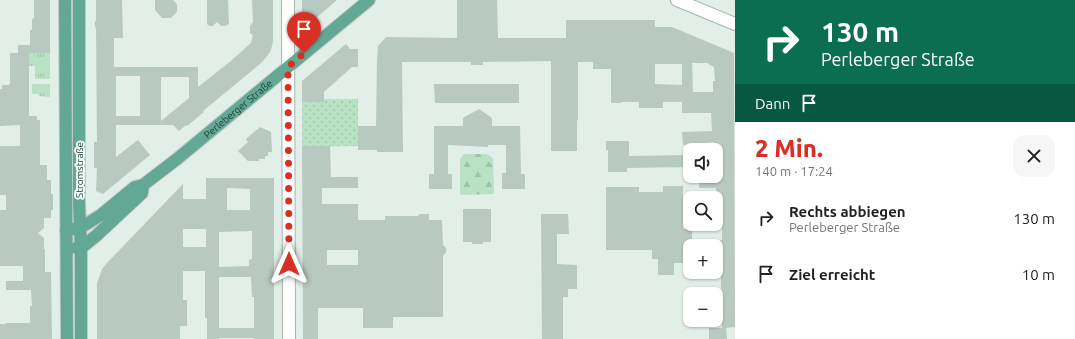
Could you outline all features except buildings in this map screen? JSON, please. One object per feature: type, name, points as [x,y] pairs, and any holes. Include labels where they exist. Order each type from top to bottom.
[{"type":"main road","name":"Stromstraße","points":[[65,0],[67,339]]},
{"type":"main road","name":"Stromstraße","points":[[79,0],[81,339]]},
{"type":"main road","name":"Perleberger Straße","points":[[66,230],[80,228],[101,214],[135,187],[143,185],[177,159],[369,0]]},
{"type":"main road","name":"Perleberger Straße","points":[[81,248],[142,193],[143,185]]},
{"type":"main road","points":[[67,248],[81,248]]},
{"type":"street","points":[[288,0],[289,339]]},
{"type":"street","points":[[677,0],[735,24]]},
{"type":"green space","points":[[29,53],[50,53],[50,79],[35,79],[35,66],[29,66]]},
{"type":"green space","points":[[32,84],[50,84],[50,97],[32,94]]},
{"type":"green space","points":[[324,99],[358,99],[358,146],[302,147],[302,102],[324,102]]},
{"type":"green space","points":[[466,154],[487,154],[493,158],[493,194],[460,194],[460,159]]},
{"type":"route","points":[[289,264],[288,67],[304,53]]}]
